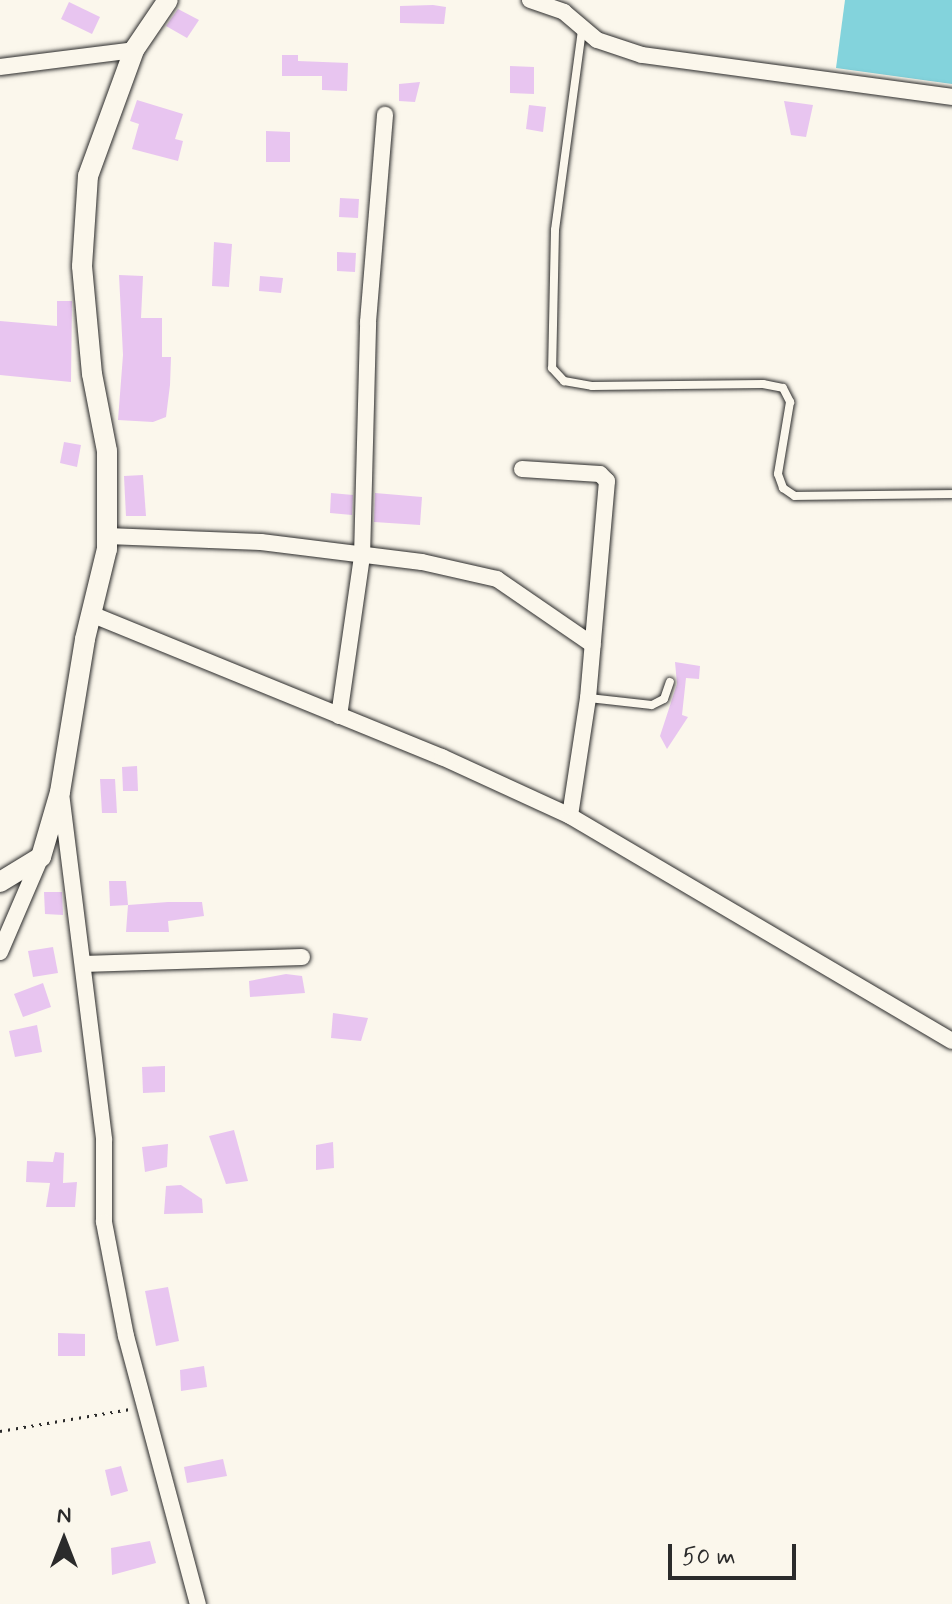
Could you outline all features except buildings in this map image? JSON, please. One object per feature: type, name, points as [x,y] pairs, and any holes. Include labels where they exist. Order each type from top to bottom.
[{"type":"street","points":[[0,952],[41,857],[60,792],[107,536],[107,451],[92,374],[83,251],[88,176],[134,50],[168,0]]},
{"type":"street","points":[[530,0],[564,12],[582,30],[642,55],[952,97]]},
{"type":"street","points":[[0,67],[134,50]]},
{"type":"street","points":[[339,716],[362,557],[368,322],[385,115]]},
{"type":"street","points":[[522,469],[600,474],[607,481],[588,698],[570,816]]},
{"type":"street","points":[[107,536],[261,542],[497,579],[593,645]]},
{"type":"street","points":[[91,614],[570,816],[952,1041]]},
{"type":"street","points":[[60,792],[104,1140],[104,1222],[145,1407],[198,1604]]},
{"type":"street","points":[[0,882],[41,857]]},
{"type":"street","points":[[83,964],[302,957]]},
{"type":"lane","points":[[582,30],[555,230],[552,368],[564,381],[592,386],[763,384],[783,388],[790,402],[778,474],[783,488],[795,496],[952,494]]},
{"type":"lane","points":[[588,698],[652,705],[664,699],[670,682]]},
{"type":"path","points":[[0,1431],[145,1407]]},
{"type":"water","points":[[845,0],[952,0],[952,84],[836,68]]}]
